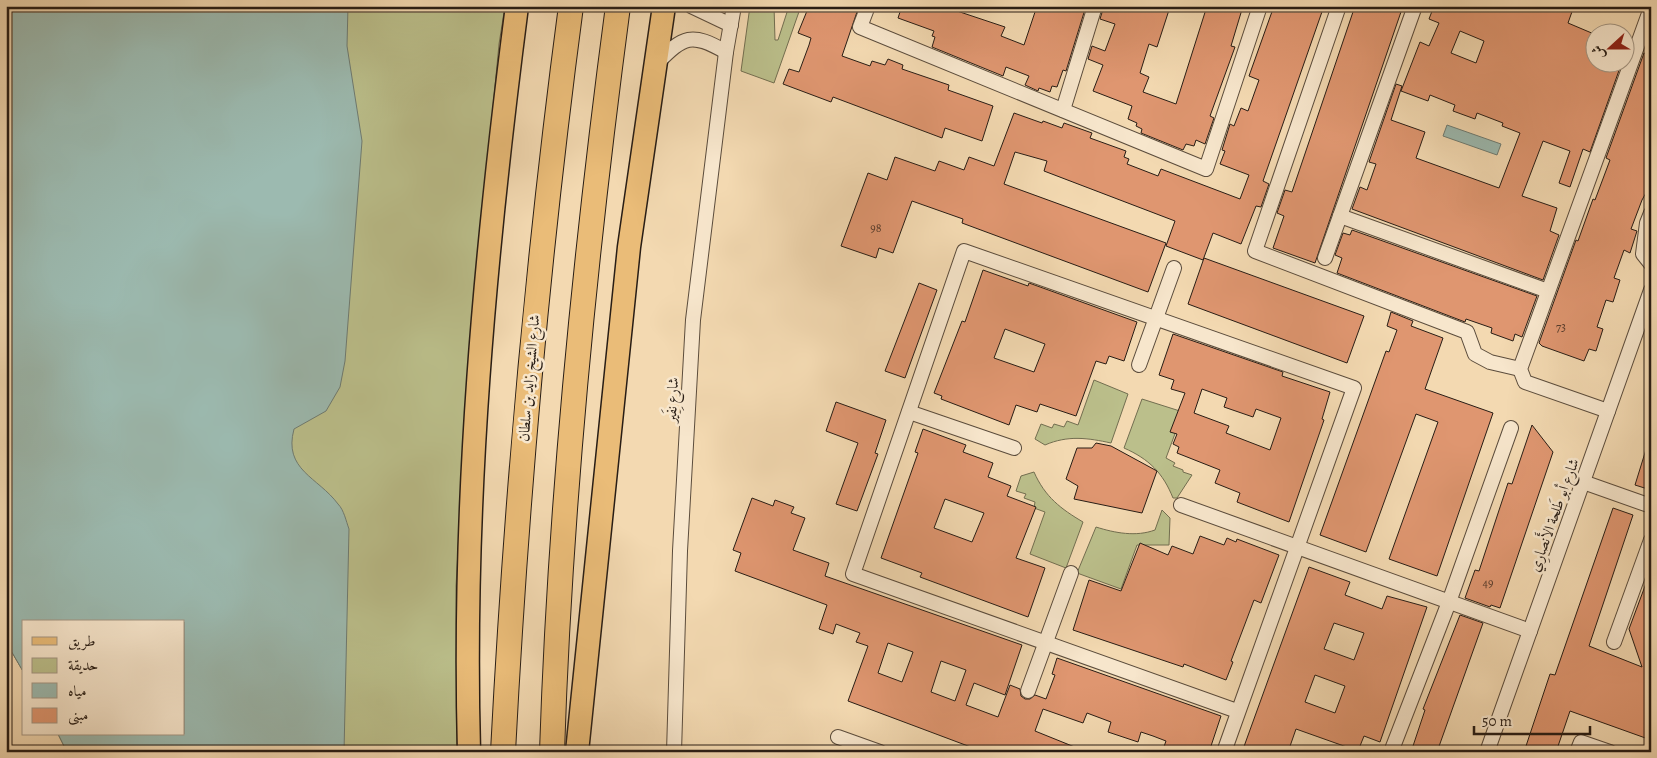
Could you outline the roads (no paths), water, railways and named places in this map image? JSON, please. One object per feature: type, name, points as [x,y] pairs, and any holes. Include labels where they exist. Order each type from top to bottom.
[{"type":"highway","name":"شارع الشيخ زايد بن سلطان","points":[[503,752],[520,483],[536,299],[571,6]]},
{"type":"highway","points":[[552,752],[555,651],[566,481],[583,299],[618,6]]},
{"type":"main road","points":[[469,752],[468,577],[474,426],[499,162],[517,6]]},
{"type":"main road","points":[[577,752],[629,247],[664,6]]},
{"type":"street","points":[[691,6],[731,25]]},
{"type":"street","name":"شارع نِفَير","points":[[674,752],[680,550],[693,320],[726,52],[734,6]]},
{"type":"street","points":[[868,6],[860,27],[1206,169],[1260,6]]},
{"type":"street","points":[[1062,110],[1095,6]]},
{"type":"street","points":[[1339,6],[1255,251],[1466,332],[1475,354],[1490,362],[1520,369]]},
{"type":"street","points":[[1325,258],[1415,6]]},
{"type":"street","points":[[1608,412],[1525,382],[1520,369],[1651,8]]},
{"type":"street","points":[[656,64],[683,40],[694,38],[706,41],[726,52]]},
{"type":"street","points":[[1651,213],[1647,223],[1643,254],[1651,264]]},
{"type":"street","points":[[1340,216],[1548,291]]},
{"type":"street","points":[[1224,752],[1237,711],[1354,388],[964,251],[853,574],[1237,711]]},
{"type":"street","points":[[1139,365],[1174,268]]},
{"type":"street","name":"شارع أبو طَلحة الأَنصارِي","points":[[1487,752],[1651,290]]},
{"type":"street","points":[[909,412],[1014,448]]},
{"type":"street","points":[[1391,752],[1449,602],[1511,428]]},
{"type":"street","points":[[1583,482],[1651,506]]},
{"type":"street","points":[[1181,505],[1530,631]]},
{"type":"street","points":[[1614,642],[1651,540]]},
{"type":"street","points":[[1028,691],[1071,574]]},
{"type":"street","points":[[838,737],[880,752]]},
{"type":"street","points":[[1577,752],[1581,742],[1610,752]]},
{"type":"water","points":[[6,6],[348,6],[347,46],[362,141],[345,361],[340,387],[326,411],[294,429],[292,443],[293,454],[298,464],[340,506],[349,529],[344,752],[67,752],[59,736],[185,736],[185,620],[22,620],[22,670],[6,642]]},
{"type":"water","points":[[1447,125],[1501,144],[1497,155],[1443,136]]}]
